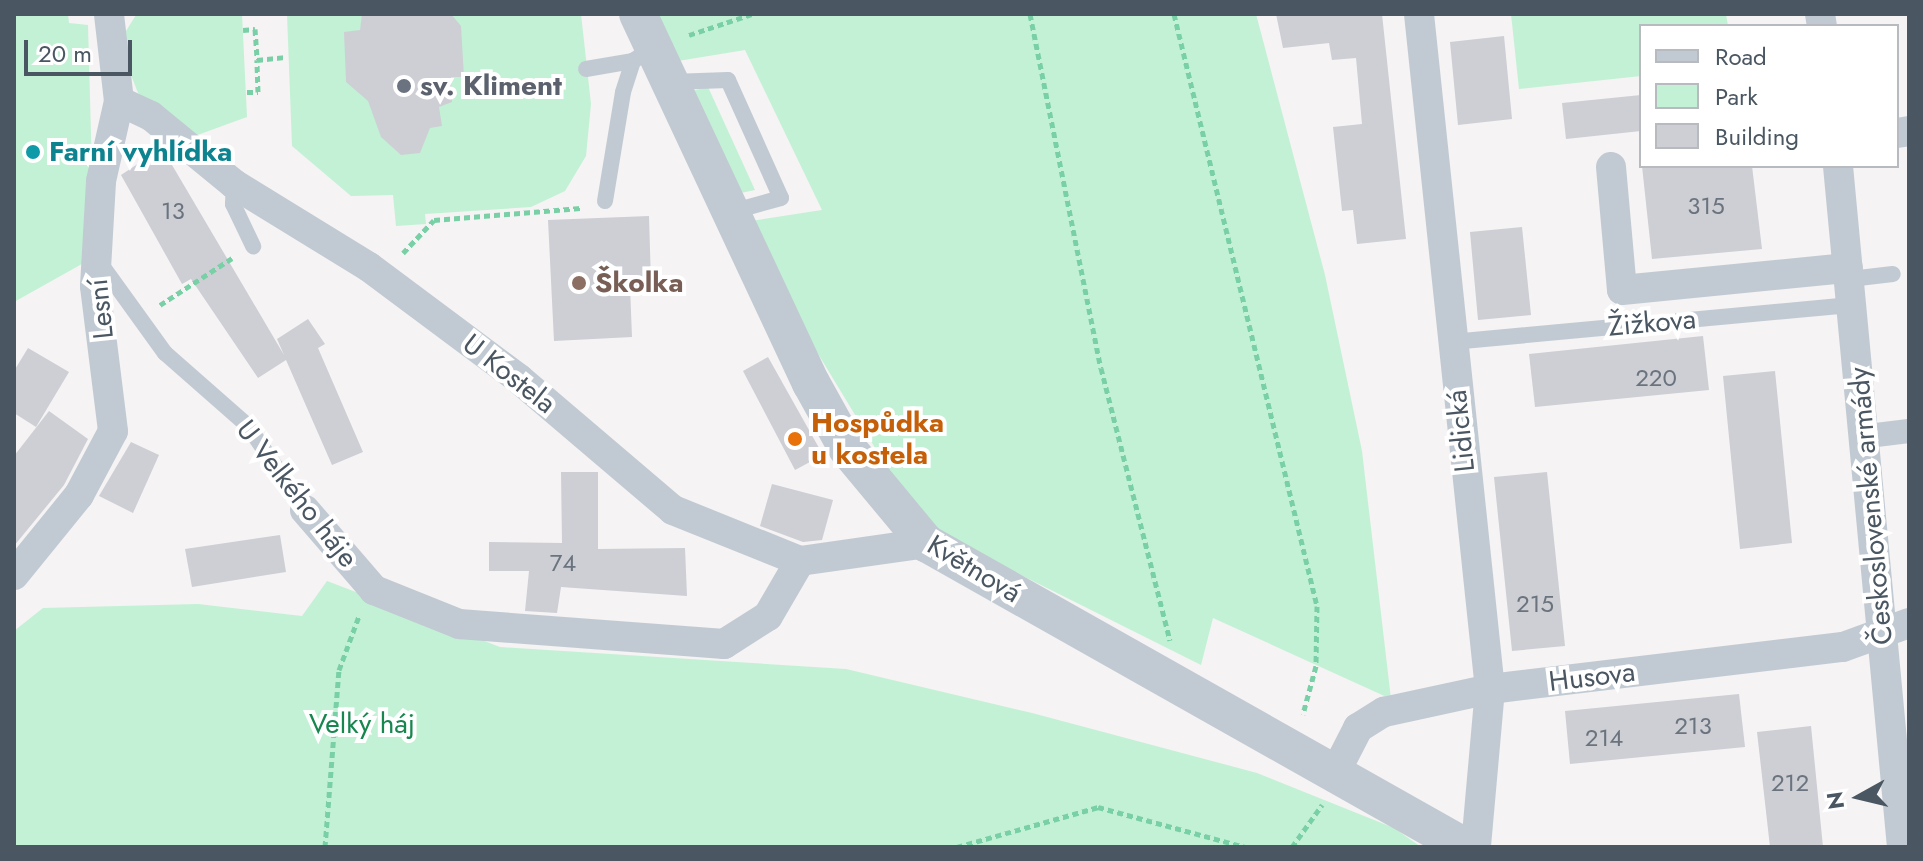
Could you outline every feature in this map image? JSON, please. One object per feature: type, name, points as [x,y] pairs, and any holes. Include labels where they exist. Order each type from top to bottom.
[{"type":"street","name":"Lesní","points":[[14,575],[79,495],[113,431],[96,259],[101,181],[119,101],[109,14]]},
{"type":"street","name":"Lidická","points":[[1419,14],[1490,689],[1476,847]]},
{"type":"street","name":"Květnová","points":[[642,41],[671,82],[847,448],[926,543],[1465,847]]},
{"type":"street","name":"U Kostela","points":[[119,101],[151,116],[234,184],[369,267],[519,379],[673,510],[800,561]]},
{"type":"street","name":"Žižkova","points":[[1611,167],[1622,290],[1850,284]]},
{"type":"street","name":"Československé armády","points":[[1838,168],[1868,436],[1895,628],[1902,847]]},
{"type":"street","points":[[1868,436],[1909,431]]},
{"type":"street","name":"U Velkého háje","points":[[305,510],[374,590],[459,624],[699,647],[747,635],[791,587],[800,561]]},
{"type":"street","points":[[800,561],[926,543]]},
{"type":"street","name":"Husova","points":[[1334,775],[1358,728],[1384,712],[1490,689],[1843,647],[1895,628]]},
{"type":"lane","points":[[586,69],[642,41]]},
{"type":"lane","points":[[605,201],[642,41]]},
{"type":"lane","points":[[671,82],[728,80],[781,198],[731,212]]},
{"type":"lane","points":[[234,184],[233,204],[253,246]]},
{"type":"lane","name":"U Velkého háje","points":[[96,259],[165,353],[248,426],[305,510]]},
{"type":"lane","points":[[1850,284],[1893,274]]},
{"type":"lane","name":"Žižkova","points":[[1452,342],[1850,284]]},
{"type":"path","points":[[642,41],[752,14]]},
{"type":"path","points":[[1030,14],[1101,368],[1170,621],[1169,681]]},
{"type":"path","points":[[1174,14],[1317,606],[1316,666],[1293,752]]},
{"type":"path","points":[[243,30],[255,29],[258,92],[247,92]]},
{"type":"path","points":[[257,60],[287,57]]},
{"type":"path","points":[[369,267],[401,255],[434,220],[568,211],[605,201]]},
{"type":"path","points":[[139,320],[253,246]]},
{"type":"path","points":[[325,847],[339,670],[374,590]]},
{"type":"path","points":[[1292,847],[1319,813],[1334,775]]},
{"type":"path","points":[[957,847],[1098,807],[1245,847]]},
{"type":"green space","points":[[14,14],[68,14],[69,23],[88,25],[92,171],[89,260],[14,302]]},
{"type":"green space","points":[[242,14],[247,117],[192,137],[138,93],[126,62],[126,31],[136,15]]},
{"type":"green space","points":[[287,14],[581,14],[591,104],[586,156],[565,191],[531,207],[425,214],[426,224],[396,226],[393,195],[351,196],[292,146]]},
{"type":"green space","points":[[657,14],[1256,14],[1325,275],[1362,451],[1391,699],[1213,618],[1201,665],[949,539],[915,514],[794,314],[751,221],[822,210],[745,50],[678,61]]},
{"type":"green space","points":[[1511,14],[1726,14],[1728,24],[1639,24],[1639,76],[1519,89]]},
{"type":"green space","points":[[708,87],[755,190],[736,194],[692,91]]},
{"type":"green space","name":"Velký háj","points":[[327,581],[500,647],[846,669],[1032,713],[1257,773],[1394,828],[1421,847],[14,847],[14,631],[43,608],[198,604],[302,616]]},
{"type":"building","name":"sv. Kliment","points":[[362,14],[451,14],[461,26],[464,77],[451,77],[452,102],[439,107],[442,126],[430,128],[420,153],[401,155],[381,137],[368,101],[346,82],[344,32],[360,30]]},
{"type":"building","points":[[1276,14],[1382,14],[1406,239],[1357,244],[1353,210],[1342,211],[1333,127],[1362,124],[1356,58],[1332,60],[1329,43],[1283,48]]},
{"type":"building","points":[[1504,36],[1512,119],[1458,125],[1450,42]]},
{"type":"building","points":[[1639,95],[1639,131],[1566,139],[1562,103]]},
{"type":"building","points":[[162,148],[284,355],[277,339],[308,319],[325,344],[318,348],[363,452],[332,465],[286,360],[258,378],[191,279],[182,284],[121,175]]},
{"type":"building","points":[[1642,168],[1752,168],[1762,249],[1652,259]]},
{"type":"building","points":[[649,216],[651,283],[630,286],[632,337],[554,341],[548,220]]},
{"type":"building","points":[[1522,227],[1531,315],[1478,320],[1470,232]]},
{"type":"building","points":[[1703,336],[1709,390],[1535,407],[1529,354]]},
{"type":"building","points":[[28,348],[69,372],[36,427],[14,413],[14,371]]},
{"type":"building","points":[[768,357],[823,455],[795,470],[743,371]]},
{"type":"building","points":[[1775,371],[1792,543],[1740,549],[1723,376]]},
{"type":"building","points":[[49,411],[88,439],[64,485],[14,546],[14,456]]},
{"type":"building","points":[[131,442],[159,455],[133,513],[99,496]]},
{"type":"building","points":[[561,472],[598,472],[598,549],[685,548],[687,596],[561,587],[557,613],[525,611],[529,571],[489,571],[489,542],[562,543]]},
{"type":"building","points":[[1547,472],[1565,646],[1512,651],[1494,477]]},
{"type":"building","points":[[772,484],[833,500],[822,540],[803,542],[760,526]]},
{"type":"building","points":[[280,535],[286,572],[192,587],[185,549]]},
{"type":"building","points":[[1739,694],[1745,747],[1570,764],[1565,711]]},
{"type":"building","points":[[1811,726],[1823,847],[1770,847],[1757,732]]},
{"type":"place","name":"sv. Kliment","points":[[404,86]]},
{"type":"place","name":"Farní vyhlídka","points":[[33,152]]},
{"type":"place","name":"Školka","points":[[579,283]]},
{"type":"place","name":"Hospůdka u kostela","points":[[795,439]]}]
